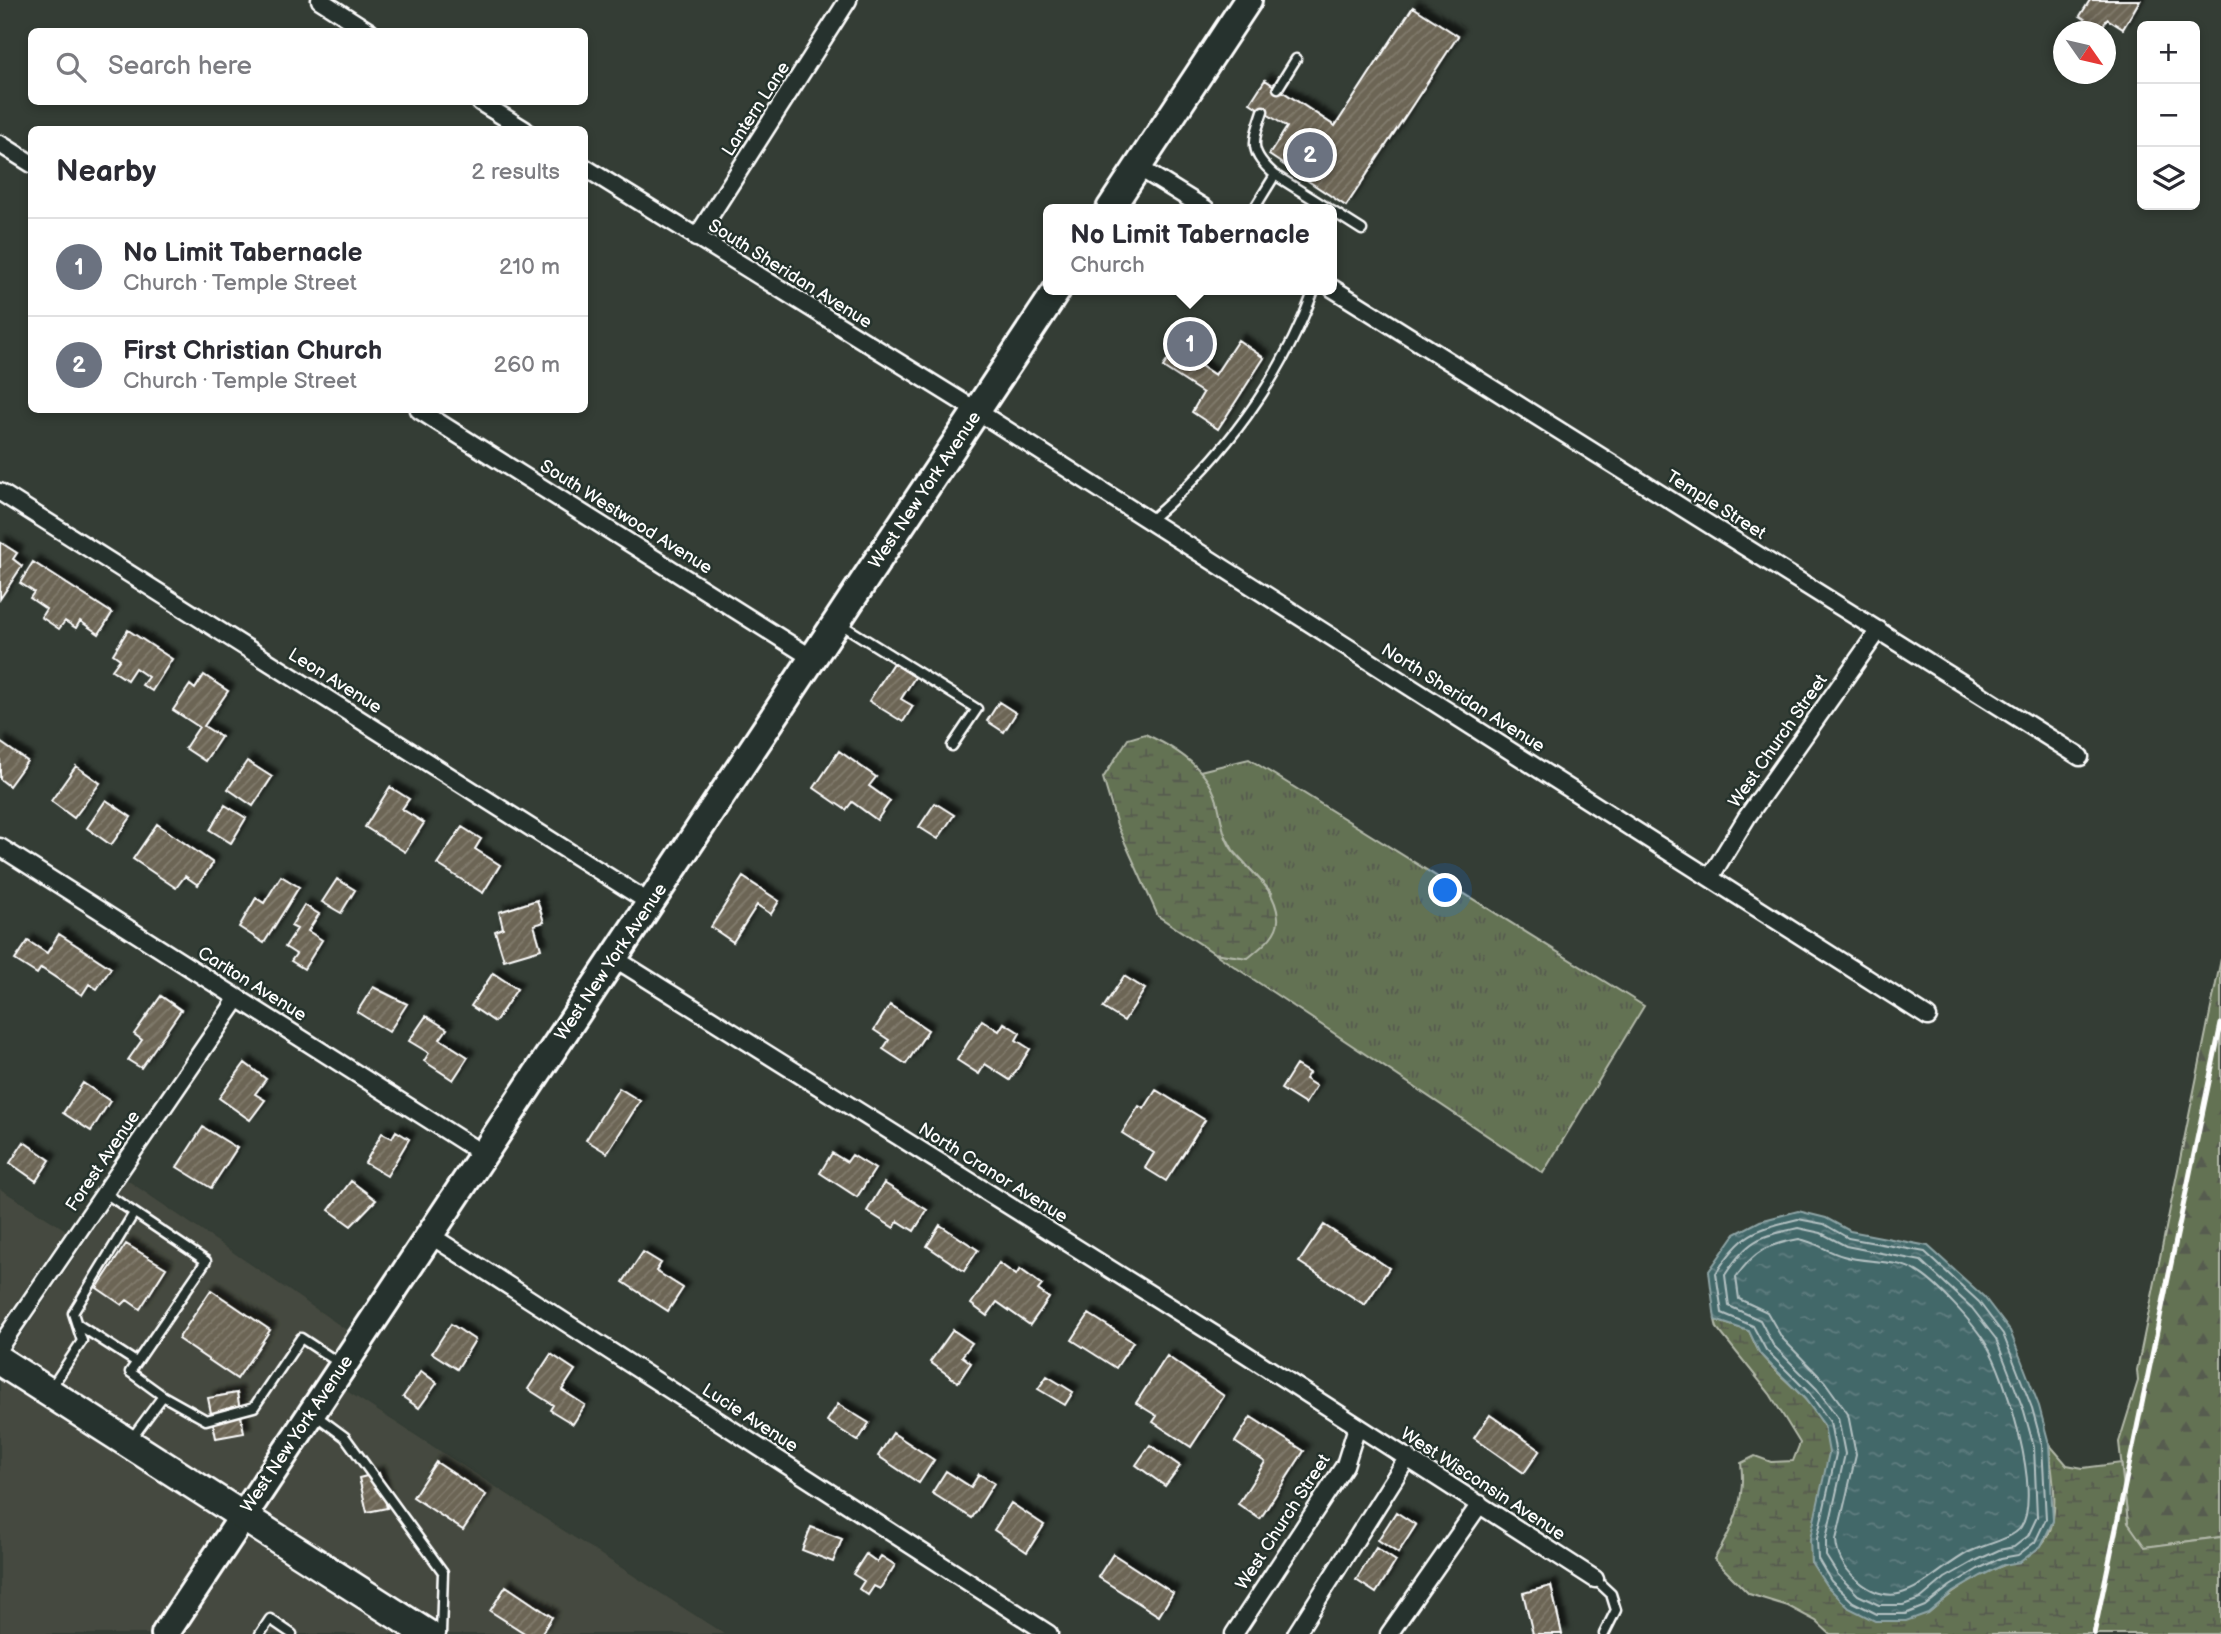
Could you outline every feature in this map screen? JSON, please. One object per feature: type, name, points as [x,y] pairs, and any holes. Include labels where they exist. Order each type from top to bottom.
[{"type":"highway","points":[[0,1361],[427,1634]]},
{"type":"main road","points":[[1113,204],[1248,0]]},
{"type":"main road","name":"West New York Avenue","points":[[164,1634],[1054,295]]},
{"type":"street","points":[[320,0],[364,28]]},
{"type":"street","name":"Lantern Lane","points":[[696,238],[848,0]]},
{"type":"street","points":[[485,105],[519,126]]},
{"type":"street","points":[[0,144],[28,162]]},
{"type":"street","points":[[1138,167],[1198,204]]},
{"type":"street","name":"South Sheridan Avenue","points":[[588,170],[977,411]]},
{"type":"street","name":"Temple Street","points":[[1337,291],[2080,757]]},
{"type":"street","name":"North Sheridan Avenue","points":[[977,411],[1711,876],[1928,1017]]},
{"type":"street","name":"South Westwood Avenue","points":[[424,413],[812,658]]},
{"type":"street","name":"Leon Avenue","points":[[0,492],[650,903]]},
{"type":"street","name":"West Church Street","points":[[1711,876],[1748,817],[1879,630]]},
{"type":"street","name":"Carlton Avenue","points":[[0,847],[484,1154]]},
{"type":"street","name":"North Cranor Avenue","points":[[614,958],[1244,1353],[1353,1425]]},
{"type":"street","name":"Forest Avenue","points":[[0,1346],[238,998]]},
{"type":"street","name":"Lucie Avenue","points":[[430,1235],[1049,1634]]},
{"type":"street","name":"West Church Street","points":[[1234,1634],[1345,1465],[1353,1425]]},
{"type":"street","name":"West Wisconsin Avenue","points":[[1353,1425],[1408,1457],[1595,1579]]},
{"type":"street","points":[[1299,1633],[1408,1457]]},
{"type":"street","points":[[1389,1634],[1480,1504]]},
{"type":"lane","points":[[1278,88],[1296,59]]},
{"type":"lane","points":[[1263,111],[1254,145],[1257,160],[1275,176],[1320,204]]},
{"type":"lane","points":[[1257,204],[1275,176]]},
{"type":"lane","points":[[1337,214],[1362,230]]},
{"type":"lane","points":[[1149,521],[1184,493],[1228,443],[1272,378],[1304,318],[1312,295]]},
{"type":"lane","points":[[837,622],[977,709],[953,746]]},
{"type":"lane","points":[[105,1192],[206,1261],[130,1372],[206,1420],[254,1407],[302,1338],[343,1366]]},
{"type":"lane","points":[[48,1392],[82,1341],[73,1313],[134,1213]]},
{"type":"lane","points":[[77,1324],[136,1362]]},
{"type":"lane","points":[[128,1443],[163,1395]]},
{"type":"lane","points":[[312,1413],[345,1437],[443,1572],[440,1634]]},
{"type":"lane","points":[[1595,1579],[1611,1594],[1616,1610],[1604,1634]]},
{"type":"lane","points":[[260,1634],[270,1619],[292,1634]]},
{"type":"shaded area","points":[[127,1180],[351,1333],[239,1502],[8,1355]]},
{"type":"shaded area","points":[[0,1189],[66,1230],[0,1326]]},
{"type":"shaded area","points":[[0,1373],[228,1518],[151,1634],[0,1634]]},
{"type":"shaded area","points":[[342,1388],[724,1634],[446,1634],[258,1514]]},
{"type":"shaded area","points":[[247,1531],[409,1634],[178,1634]]},
{"type":"green space","points":[[1145,734],[1178,752],[1206,778],[1213,789],[1230,846],[1272,897],[1278,917],[1276,929],[1248,958],[1214,953],[1158,916],[1117,825],[1103,778],[1128,739]]},
{"type":"green space","points":[[1249,759],[1644,1006],[1543,1173],[1214,953],[1248,958],[1272,893],[1233,850],[1221,827],[1216,798],[1200,771]]},
{"type":"green space","points":[[2221,959],[2221,1537],[2144,1547],[2128,1523],[2119,1442],[2138,1381],[2137,1370]]},
{"type":"green space","points":[[1715,1320],[1749,1331],[1761,1355],[1816,1412],[1823,1425],[1828,1439],[1829,1455],[1815,1521],[1811,1562],[1928,1613],[1974,1579],[2025,1556],[2043,1543],[2049,1532],[2054,1510],[2049,1444],[2067,1465],[2083,1468],[2121,1463],[2128,1523],[2145,1547],[2221,1537],[2221,1631],[2217,1634],[1830,1634],[1816,1621],[1788,1606],[1749,1594],[1714,1559],[1727,1537],[1740,1502],[1741,1463],[1755,1456],[1771,1462],[1793,1461],[1800,1443],[1770,1394],[1717,1328]]},
{"type":"water","points":[[1798,1211],[1826,1218],[1850,1231],[1928,1246],[1984,1297],[2010,1331],[2039,1406],[2049,1444],[2053,1521],[2041,1546],[2020,1562],[2003,1565],[1981,1576],[1953,1592],[1928,1613],[1906,1621],[1875,1621],[1849,1608],[1826,1585],[1811,1562],[1810,1539],[1829,1453],[1824,1425],[1805,1399],[1760,1354],[1749,1331],[1715,1320],[1709,1271],[1735,1234],[1760,1221]]},
{"type":"building","points":[[2090,0],[2140,0],[2123,29],[2116,25],[2116,21],[2088,21],[2080,16]]},
{"type":"building","points":[[1413,7],[1458,36],[1346,206],[1269,155],[1287,127],[1250,103],[1265,80],[1335,126]]},
{"type":"building","points":[[1238,340],[1264,358],[1218,429],[1192,412],[1203,393],[1163,367],[1175,349],[1215,375]]},
{"type":"building","points":[[0,542],[17,553],[13,559],[22,566],[0,599]]},
{"type":"building","points":[[33,562],[112,613],[99,634],[80,621],[76,628],[65,621],[59,629],[41,617],[46,609],[30,598],[34,592],[20,583]]},
{"type":"building","points":[[128,630],[172,659],[152,691],[142,685],[148,677],[135,668],[127,680],[112,670],[120,659],[113,654]]},
{"type":"building","points":[[893,663],[915,677],[901,699],[913,706],[903,722],[869,701]]},
{"type":"building","points":[[204,675],[228,691],[204,726],[221,737],[205,761],[185,748],[199,727],[173,710],[190,685],[195,689]]},
{"type":"building","points":[[999,702],[1016,713],[1004,732],[987,721]]},
{"type":"building","points":[[0,742],[27,761],[9,786],[0,779]]},
{"type":"building","points":[[839,751],[876,777],[869,786],[890,801],[877,820],[852,802],[846,810],[814,788]]},
{"type":"building","points":[[247,761],[272,777],[253,806],[228,789]]},
{"type":"building","points":[[76,766],[100,783],[74,818],[51,801]]},
{"type":"building","points":[[390,787],[409,799],[402,809],[424,823],[405,852],[365,827]]},
{"type":"building","points":[[106,800],[131,817],[111,845],[87,828]]},
{"type":"building","points":[[935,803],[954,815],[938,839],[919,827]]},
{"type":"building","points":[[225,805],[246,818],[231,843],[210,830]]},
{"type":"building","points":[[157,824],[213,863],[198,885],[185,876],[176,888],[133,859]]},
{"type":"building","points":[[462,827],[481,839],[475,849],[500,865],[483,893],[437,864]]},
{"type":"building","points":[[281,876],[299,887],[264,943],[239,927],[256,898],[264,903]]},
{"type":"building","points":[[743,877],[779,901],[771,914],[757,905],[733,942],[711,927]]},
{"type":"building","points":[[337,879],[355,890],[341,913],[322,902]]},
{"type":"building","points":[[537,900],[544,922],[534,925],[541,949],[504,960],[495,931],[503,928],[499,912]]},
{"type":"building","points":[[304,905],[319,914],[308,931],[322,940],[304,969],[291,961],[296,954],[285,947],[297,929],[291,926]]},
{"type":"building","points":[[59,934],[111,968],[97,989],[89,984],[82,995],[41,968],[37,974],[15,960],[28,941],[47,953]]},
{"type":"building","points":[[493,973],[517,989],[495,1022],[471,1006]]},
{"type":"building","points":[[1124,976],[1145,989],[1124,1021],[1103,1008]]},
{"type":"building","points":[[373,987],[407,1004],[389,1032],[357,1012]]},
{"type":"building","points":[[161,996],[181,1010],[141,1068],[128,1060],[142,1040],[134,1034]]},
{"type":"building","points":[[890,1005],[928,1030],[906,1064],[883,1049],[889,1040],[874,1030]]},
{"type":"building","points":[[426,1016],[447,1029],[440,1039],[468,1057],[453,1080],[424,1061],[429,1053],[409,1041]]},
{"type":"building","points":[[982,1020],[999,1031],[1004,1023],[1020,1033],[1016,1040],[1030,1049],[1010,1080],[985,1064],[979,1074],[957,1060]]},
{"type":"building","points":[[245,1063],[266,1079],[255,1094],[265,1100],[250,1120],[219,1098]]},
{"type":"building","points":[[1296,1065],[1309,1073],[1305,1079],[1316,1086],[1305,1104],[1281,1089]]},
{"type":"building","points":[[83,1083],[110,1101],[91,1131],[63,1113]]},
{"type":"building","points":[[619,1088],[640,1101],[607,1153],[586,1140]]},
{"type":"building","points":[[1156,1090],[1205,1120],[1166,1181],[1145,1168],[1154,1153],[1122,1133],[1139,1106],[1144,1109]]},
{"type":"building","points":[[203,1127],[237,1148],[211,1188],[177,1167]]},
{"type":"building","points":[[396,1131],[409,1139],[387,1176],[365,1163],[382,1133],[392,1138]]},
{"type":"building","points":[[24,1142],[50,1160],[36,1181],[10,1163]]},
{"type":"building","points":[[832,1153],[847,1162],[852,1155],[875,1169],[857,1197],[820,1173]]},
{"type":"building","points":[[351,1181],[376,1200],[351,1226],[329,1210]]},
{"type":"building","points":[[884,1183],[927,1210],[914,1231],[898,1221],[894,1228],[867,1211]]},
{"type":"building","points":[[940,1225],[978,1250],[964,1271],[927,1246]]},
{"type":"building","points":[[1324,1225],[1389,1268],[1365,1305],[1299,1262]]},
{"type":"building","points":[[126,1244],[166,1268],[140,1309],[127,1300],[122,1305],[97,1288]]},
{"type":"building","points":[[643,1252],[661,1263],[656,1271],[683,1288],[668,1311],[623,1282]]},
{"type":"building","points":[[999,1263],[1016,1275],[1020,1269],[1042,1285],[1038,1290],[1049,1298],[1030,1325],[997,1302],[987,1316],[971,1304]]},
{"type":"building","points":[[211,1290],[270,1330],[237,1379],[178,1339]]},
{"type":"building","points":[[1089,1314],[1133,1342],[1116,1368],[1072,1340]]},
{"type":"building","points":[[451,1324],[475,1340],[457,1369],[432,1353]]},
{"type":"building","points":[[953,1330],[972,1343],[962,1356],[971,1363],[958,1382],[930,1362]]},
{"type":"building","points":[[551,1354],[575,1370],[562,1390],[585,1405],[573,1424],[550,1410],[553,1405],[528,1389]]},
{"type":"building","points":[[1167,1356],[1224,1396],[1191,1447],[1153,1422],[1157,1416],[1136,1403]]},
{"type":"building","points":[[421,1371],[437,1383],[419,1408],[403,1397]]},
{"type":"building","points":[[1047,1376],[1073,1392],[1065,1405],[1038,1389]]},
{"type":"building","points":[[237,1393],[244,1433],[216,1438],[208,1398]]},
{"type":"building","points":[[838,1404],[869,1423],[858,1441],[827,1421]]},
{"type":"building","points":[[1490,1415],[1540,1450],[1524,1473],[1474,1438]]},
{"type":"building","points":[[1251,1417],[1304,1451],[1260,1519],[1238,1504],[1265,1462],[1235,1442]]},
{"type":"building","points":[[893,1433],[934,1460],[919,1483],[878,1456]]},
{"type":"building","points":[[1150,1445],[1180,1466],[1165,1486],[1136,1465]]},
{"type":"building","points":[[436,1462],[486,1495],[463,1530],[413,1497]]},
{"type":"building","points":[[946,1471],[971,1487],[979,1474],[994,1483],[972,1518],[932,1493]]},
{"type":"building","points":[[379,1473],[387,1508],[367,1512],[359,1478]]},
{"type":"building","points":[[1011,1503],[1044,1525],[1027,1552],[994,1530]]},
{"type":"building","points":[[1396,1512],[1416,1525],[1398,1553],[1378,1540]]},
{"type":"building","points":[[811,1527],[842,1539],[833,1562],[802,1550]]},
{"type":"building","points":[[1376,1548],[1396,1561],[1376,1593],[1356,1580]]},
{"type":"building","points":[[866,1554],[877,1562],[881,1556],[895,1565],[880,1589],[874,1586],[868,1595],[859,1589],[864,1581],[853,1574]]},
{"type":"building","points":[[1113,1554],[1173,1593],[1159,1616],[1098,1577]]},
{"type":"building","points":[[506,1586],[552,1617],[541,1634],[526,1634],[490,1611]]},
{"type":"building","points":[[1551,1586],[1562,1634],[1533,1634],[1523,1593]]},
{"type":"railway","points":[[2094,1634],[2221,1024]]},
{"type":"place","name":"First Christian Church","points":[[1310,155]]},
{"type":"place","name":"No Limit Tabernacle","points":[[1190,344]]}]
